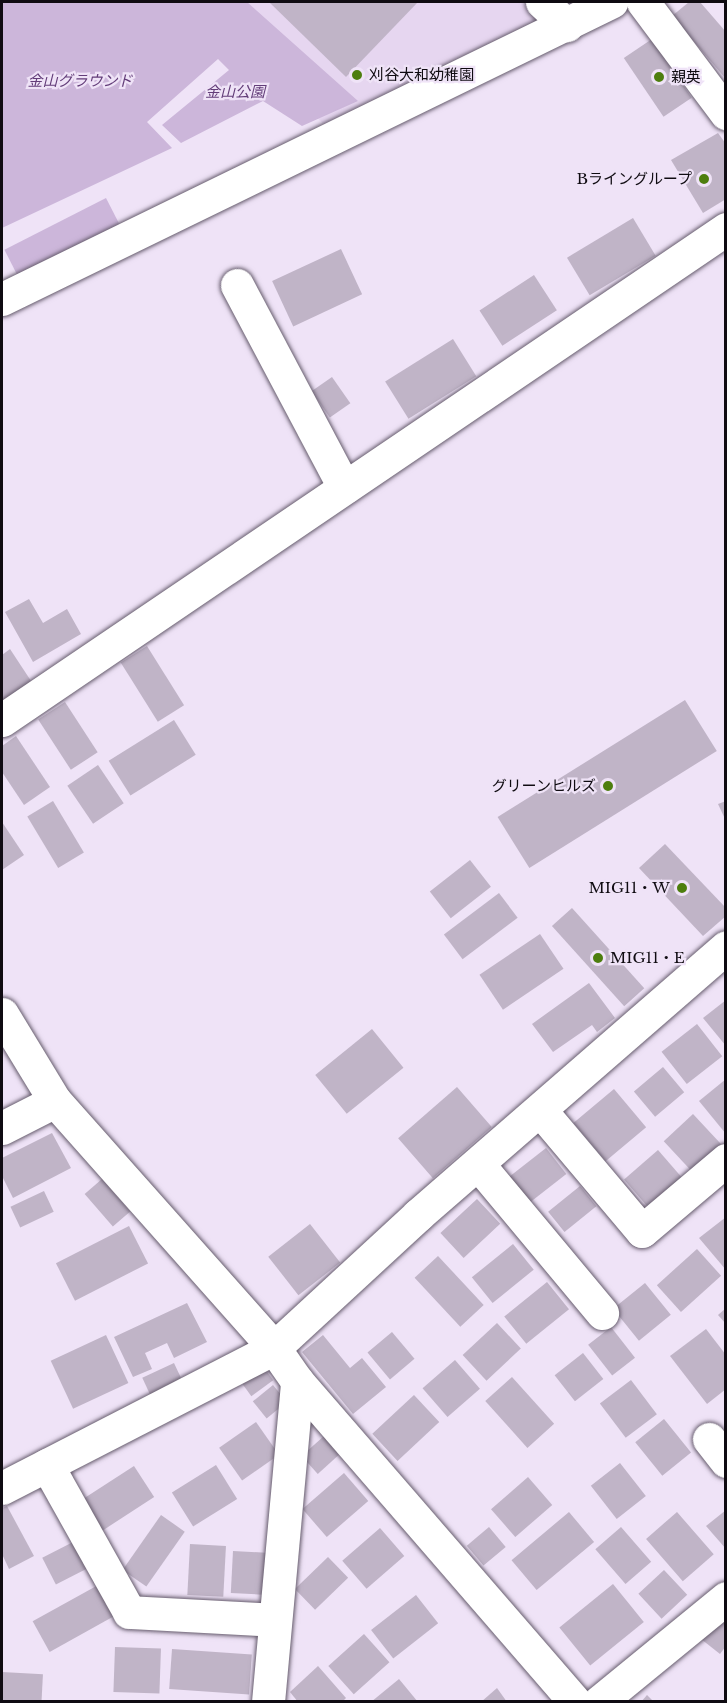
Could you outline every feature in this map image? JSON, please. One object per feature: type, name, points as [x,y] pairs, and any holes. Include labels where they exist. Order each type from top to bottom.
[{"type":"street","points":[[542,2],[567,25]]},
{"type":"street","points":[[2,299],[611,2]]},
{"type":"street","points":[[643,2],[726,113]]},
{"type":"street","points":[[2,720],[726,229]]},
{"type":"street","points":[[237,285],[344,487]]},
{"type":"street","points":[[2,1488],[274,1348],[477,1164],[726,947]]},
{"type":"street","points":[[2,1014],[55,1101],[274,1348],[297,1381],[575,1701]]},
{"type":"street","points":[[2,1128],[55,1101]]},
{"type":"street","points":[[540,1110],[642,1232],[726,1160]]},
{"type":"street","points":[[477,1164],[602,1313]]},
{"type":"street","points":[[268,1701],[297,1381]]},
{"type":"street","points":[[47,1465],[129,1612],[275,1620]]},
{"type":"street","points":[[599,1701],[726,1598]]},
{"type":"shaded area","name":"刈谷大和幼稚園","points":[[211,2],[521,2],[543,22],[327,128]]},
{"type":"green space","name":"金山グラウンド","points":[[2,2],[247,2],[358,101],[302,126],[263,101],[181,143],[162,125],[229,70],[218,59],[147,122],[172,148],[2,228]]},
{"type":"green space","points":[[106,198],[120,226],[18,277],[4,250]]},
{"type":"building","name":"刈谷大和幼稚園","points":[[269,2],[418,2],[346,77]]},
{"type":"building","points":[[689,2],[700,2],[726,32],[726,79],[672,16]]},
{"type":"building","points":[[652,39],[692,98],[664,117],[624,58]]},
{"type":"building","name":"Bライングループ","points":[[718,133],[726,144],[726,199],[703,213],[671,160]]},
{"type":"building","points":[[633,218],[656,256],[590,295],[567,258]]},
{"type":"building","points":[[341,249],[362,294],[293,326],[272,281]]},
{"type":"building","points":[[534,275],[557,310],[502,346],[479,310]]},
{"type":"building","points":[[453,339],[476,376],[408,419],[385,381]]},
{"type":"building","points":[[332,377],[350,403],[330,418],[312,391]]},
{"type":"building","points":[[29,599],[43,623],[67,609],[81,634],[33,662],[5,612]]},
{"type":"building","points":[[147,646],[184,705],[158,722],[121,662]]},
{"type":"building","points":[[10,649],[35,687],[2,709],[2,655]]},
{"type":"building","name":"グリーンヒルズ","points":[[685,700],[717,751],[529,868],[498,817]]},
{"type":"building","points":[[65,702],[98,752],[71,770],[38,719]]},
{"type":"building","points":[[174,720],[196,755],[130,796],[109,761]]},
{"type":"building","points":[[16,736],[50,787],[24,805],[2,772],[2,746]]},
{"type":"building","points":[[98,765],[124,803],[93,824],[67,786]]},
{"type":"building","points":[[53,801],[84,852],[58,868],[27,816]]},
{"type":"building","points":[[726,801],[726,821],[718,804]]},
{"type":"building","points":[[2,822],[24,855],[2,870]]},
{"type":"building","name":"MIG11・W","points":[[665,844],[726,908],[726,916],[703,936],[639,868]]},
{"type":"building","points":[[470,860],[491,887],[451,918],[430,891]]},
{"type":"building","points":[[499,893],[518,918],[463,959],[444,935]]},
{"type":"building","name":"MIG11・E","points":[[572,908],[644,988],[624,1006],[552,926]]},
{"type":"building","points":[[540,934],[563,969],[503,1010],[479,975]]},
{"type":"building","points":[[589,983],[615,1018],[597,1032],[592,1025],[553,1052],[532,1024]]},
{"type":"building","points":[[726,1000],[726,1046],[703,1018]]},
{"type":"building","points":[[697,1024],[722,1056],[687,1084],[662,1052]]},
{"type":"building","points":[[372,1029],[403,1068],[347,1114],[315,1075]]},
{"type":"building","points":[[663,1067],[684,1092],[655,1117],[634,1091]]},
{"type":"building","points":[[726,1079],[726,1134],[699,1101]]},
{"type":"building","points":[[457,1087],[492,1127],[433,1178],[398,1138]]},
{"type":"building","points":[[614,1089],[646,1127],[606,1161],[573,1123]]},
{"type":"building","points":[[693,1114],[721,1144],[692,1171],[664,1141]]},
{"type":"building","points":[[52,1133],[71,1168],[13,1198],[2,1176],[2,1158]]},
{"type":"building","points":[[546,1148],[566,1174],[525,1206],[505,1180]]},
{"type":"building","points":[[658,1150],[683,1179],[649,1208],[624,1180]]},
{"type":"building","points":[[102,1179],[130,1211],[113,1227],[85,1194]]},
{"type":"building","points":[[580,1186],[596,1206],[564,1232],[548,1212]]},
{"type":"building","points":[[44,1191],[54,1212],[20,1227],[10,1207]]},
{"type":"building","points":[[477,1199],[500,1224],[464,1258],[440,1233]]},
{"type":"building","points":[[726,1217],[726,1270],[699,1238]]},
{"type":"building","points":[[310,1224],[340,1263],[298,1295],[268,1257]]},
{"type":"building","points":[[129,1226],[148,1263],[75,1301],[56,1263]]},
{"type":"building","points":[[513,1244],[534,1270],[493,1303],[472,1277]]},
{"type":"building","points":[[697,1249],[721,1276],[681,1312],[657,1285]]},
{"type":"building","points":[[438,1256],[484,1305],[460,1327],[415,1278]]},
{"type":"building","points":[[547,1282],[569,1309],[526,1344],[504,1317]]},
{"type":"building","points":[[645,1283],[671,1315],[639,1341],[613,1309]]},
{"type":"building","points":[[187,1303],[207,1342],[174,1358],[167,1343],[145,1353],[152,1369],[133,1377],[114,1337]]},
{"type":"building","points":[[726,1308],[726,1324],[718,1315]]},
{"type":"building","points":[[497,1323],[521,1349],[486,1381],[463,1355]]},
{"type":"building","points":[[611,1327],[635,1358],[612,1376],[588,1345]]},
{"type":"building","points":[[706,1329],[726,1355],[726,1389],[707,1404],[670,1356]]},
{"type":"building","points":[[392,1332],[414,1359],[390,1379],[367,1353]]},
{"type":"building","points":[[106,1335],[128,1383],[73,1409],[51,1361]]},
{"type":"building","points":[[323,1335],[350,1368],[362,1358],[386,1387],[353,1414],[302,1352]]},
{"type":"building","points":[[583,1353],[603,1379],[575,1401],[555,1375]]},
{"type":"building","points":[[455,1360],[480,1389],[447,1417],[423,1388]]},
{"type":"building","points":[[174,1363],[184,1384],[152,1399],[142,1378]]},
{"type":"building","points":[[262,1365],[273,1380],[251,1396],[240,1381]]},
{"type":"building","points":[[512,1377],[554,1424],[527,1448],[485,1401]]},
{"type":"building","points":[[631,1380],[657,1414],[626,1438],[600,1403]]},
{"type":"building","points":[[273,1385],[287,1402],[267,1418],[253,1401]]},
{"type":"building","points":[[414,1395],[439,1422],[398,1461],[372,1434]]},
{"type":"building","points":[[664,1419],[691,1452],[662,1476],[635,1442]]},
{"type":"building","points":[[256,1422],[279,1455],[242,1481],[219,1448]]},
{"type":"building","points":[[324,1436],[340,1454],[318,1474],[302,1456]]},
{"type":"building","points":[[620,1463],[646,1496],[617,1519],[591,1486]]},
{"type":"building","points":[[216,1465],[237,1499],[193,1526],[172,1493]]},
{"type":"building","points":[[134,1466],[154,1497],[100,1532],[80,1501]]},
{"type":"building","points":[[344,1473],[368,1501],[327,1537],[302,1509]]},
{"type":"building","points":[[528,1477],[552,1505],[515,1537],[491,1509]]},
{"type":"building","points":[[7,1506],[34,1556],[9,1569],[2,1554],[2,1508]]},
{"type":"building","points":[[726,1510],[726,1549],[706,1526]]},
{"type":"building","points":[[569,1512],[594,1542],[537,1590],[512,1560]]},
{"type":"building","points":[[677,1512],[714,1554],[683,1581],[646,1539]]},
{"type":"building","points":[[161,1515],[185,1532],[146,1587],[123,1570]]},
{"type":"building","points":[[489,1527],[506,1547],[483,1566],[467,1546]]},
{"type":"building","points":[[621,1527],[651,1562],[626,1584],[595,1549]]},
{"type":"building","points":[[380,1528],[404,1556],[367,1589],[342,1561]]},
{"type":"building","points":[[77,1540],[91,1567],[56,1584],[42,1558]]},
{"type":"building","points":[[190,1544],[226,1546],[223,1597],[187,1595]]},
{"type":"building","points":[[233,1551],[270,1553],[268,1595],[231,1593]]},
{"type":"building","points":[[328,1557],[348,1578],[315,1610],[295,1589]]},
{"type":"building","points":[[664,1570],[687,1595],[662,1619],[638,1594]]},
{"type":"building","points":[[100,1584],[117,1615],[50,1652],[33,1621]]},
{"type":"building","points":[[613,1584],[644,1622],[590,1666],[559,1627]]},
{"type":"building","points":[[416,1595],[438,1623],[393,1658],[371,1630]]},
{"type":"building","points":[[726,1619],[726,1646],[720,1654],[701,1639]]},
{"type":"building","points":[[364,1634],[389,1662],[354,1694],[328,1666]]},
{"type":"building","points":[[115,1647],[161,1649],[159,1694],[113,1692]]},
{"type":"building","points":[[172,1649],[252,1655],[249,1694],[169,1689]]},
{"type":"building","points":[[318,1666],[346,1698],[342,1702],[298,1702],[290,1692]]},
{"type":"building","points":[[2,1672],[43,1674],[41,1702],[2,1702]]},
{"type":"building","points":[[399,1679],[418,1702],[371,1702]]},
{"type":"building","points":[[497,1688],[507,1702],[481,1702]]},
{"type":"building","points":[[647,1695],[654,1702],[641,1702]]},
{"type":"place","name":"刈谷大和幼稚園","points":[[357,75]]},
{"type":"place","name":"親英","points":[[659,77]]},
{"type":"place","name":"Bライングループ","points":[[704,179]]},
{"type":"place","name":"グリーンヒルズ","points":[[608,786]]},
{"type":"place","name":"MIG11・W","points":[[682,888]]},
{"type":"place","name":"MIG11・E","points":[[598,958]]},
{"type":"park label","name":"金山公園","points":[[235,92]]}]
